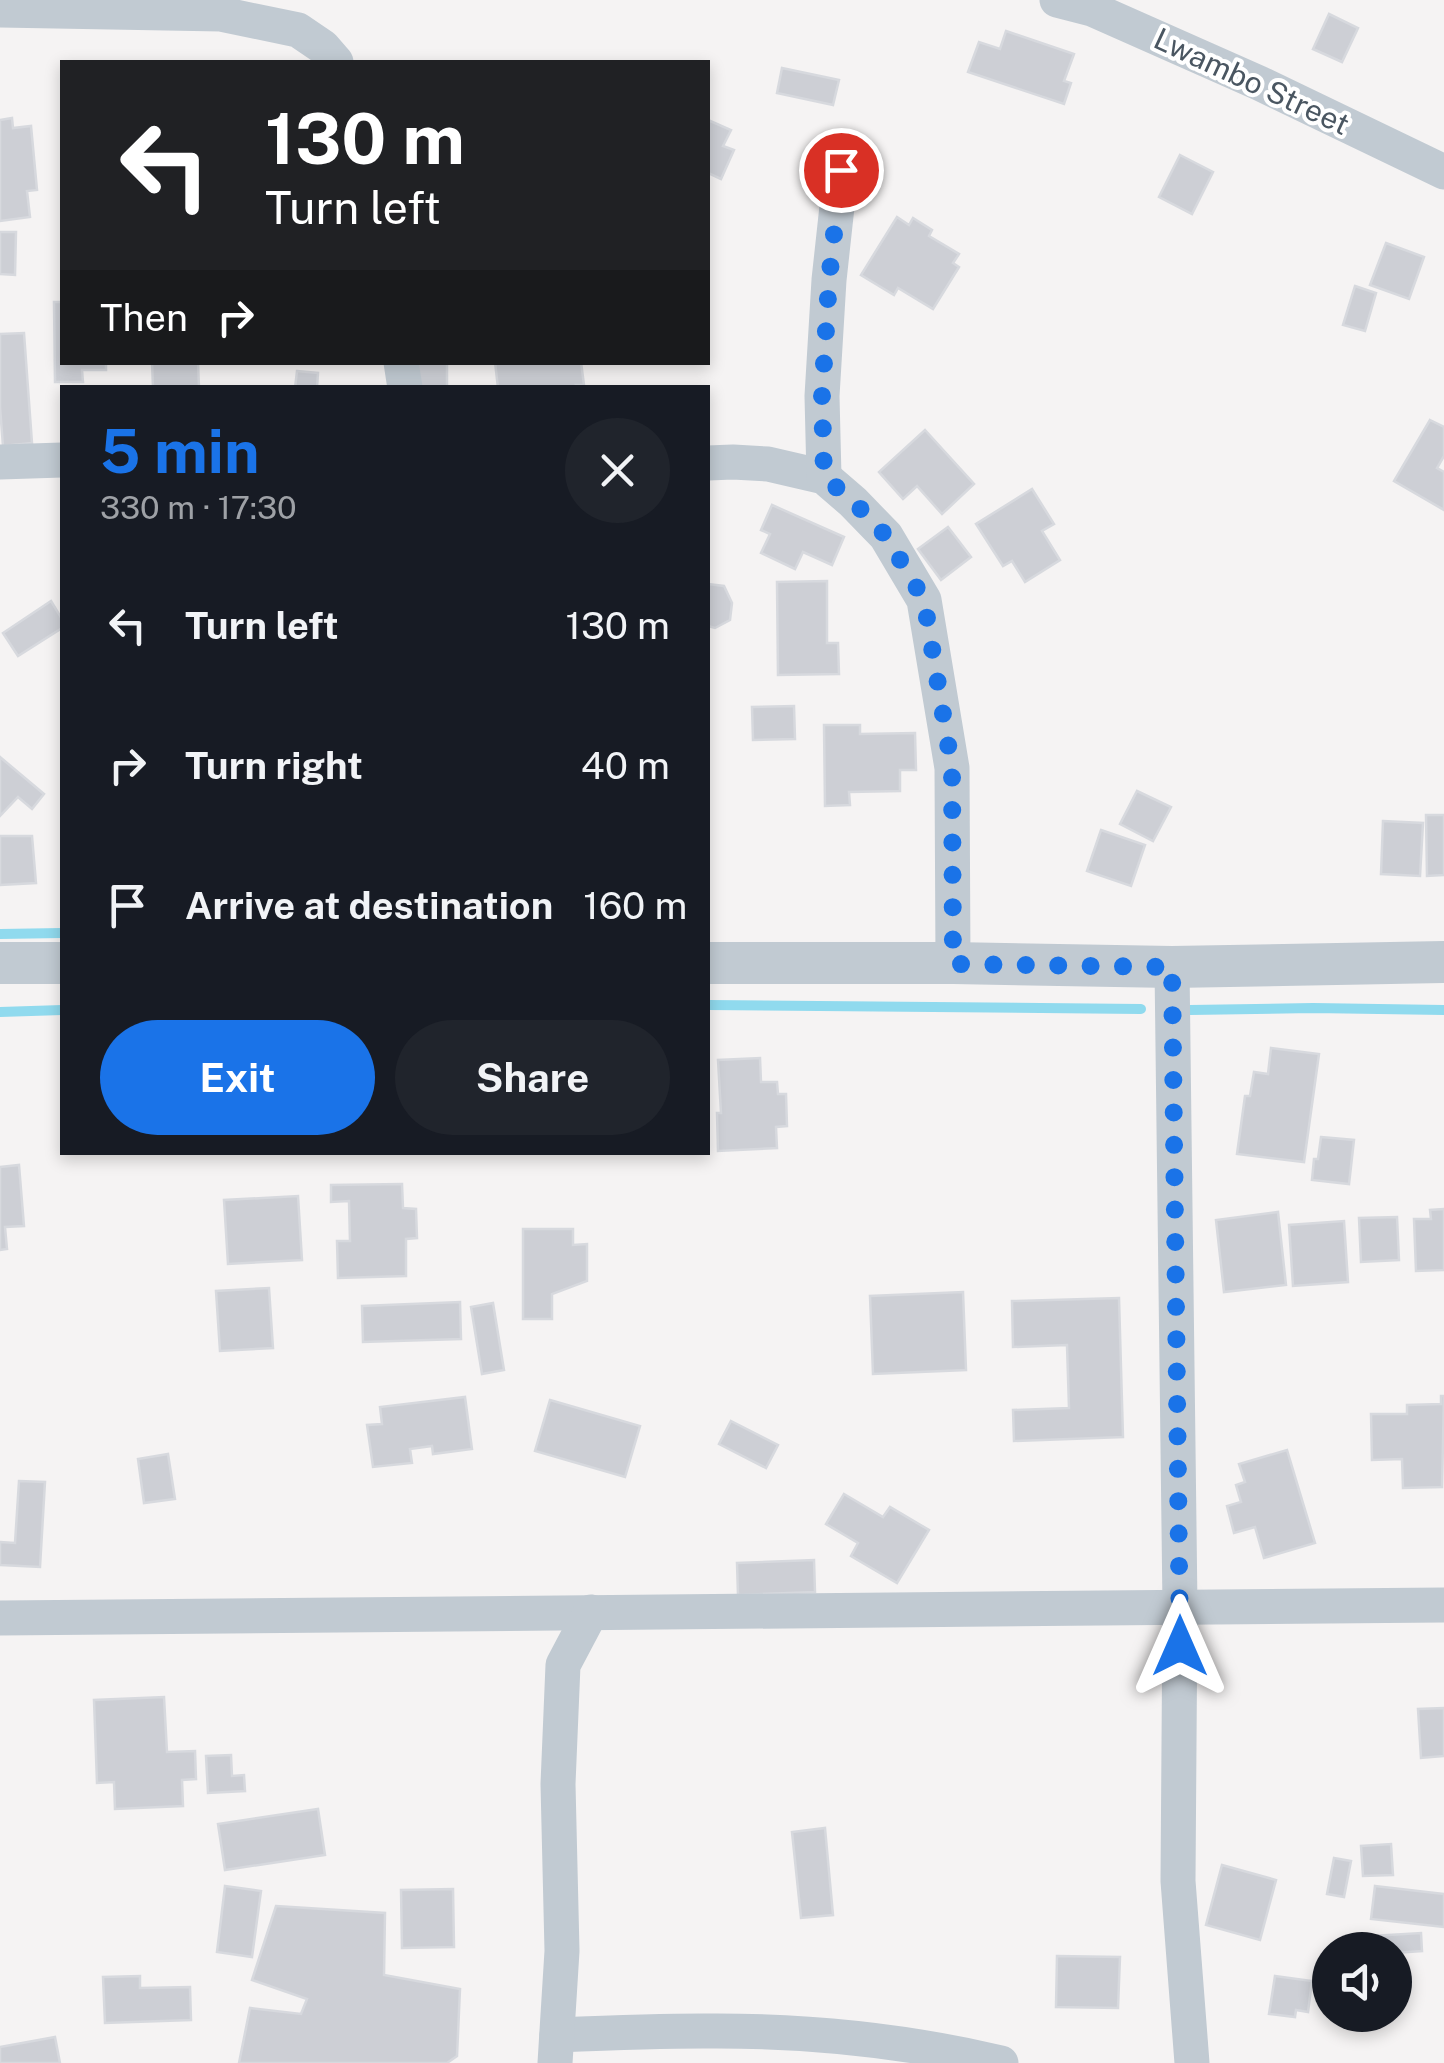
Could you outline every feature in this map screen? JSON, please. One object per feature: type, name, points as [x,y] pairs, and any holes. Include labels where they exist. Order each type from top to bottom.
[{"type":"street","name":"Lwambo Street","points":[[1057,0],[1092,9],[1242,75],[1444,172]]},
{"type":"street","points":[[0,10],[221,14],[298,30],[334,60]]},
{"type":"street","points":[[824,477],[822,396],[841,170]]},
{"type":"street","points":[[0,462],[60,460]]},
{"type":"street","points":[[710,463],[768,464],[824,477],[886,536],[924,600],[952,768],[953,964]]},
{"type":"street","points":[[710,963],[1172,967],[1444,962]]},
{"type":"street","points":[[0,963],[60,963]]},
{"type":"street","points":[[1172,967],[1180,1608],[1178,1881],[1192,2063]]},
{"type":"street","points":[[0,1618],[1444,1605]]},
{"type":"street","points":[[590,1612],[563,1665],[558,1784],[562,1951],[556,2049],[704,2030],[848,2038],[1001,2063]]},
{"type":"building","points":[[1329,14],[1358,28],[1342,62],[1313,49]]},
{"type":"building","points":[[1006,31],[1074,54],[1064,81],[1071,83],[1064,104],[968,72],[979,42],[1000,49]]},
{"type":"building","points":[[782,68],[839,80],[833,105],[777,93]]},
{"type":"building","points":[[12,118],[13,128],[31,126],[37,190],[27,191],[30,217],[0,221],[0,120]]},
{"type":"building","points":[[710,121],[731,130],[723,146],[734,150],[721,179],[710,174]]},
{"type":"building","points":[[1180,155],[1213,172],[1192,214],[1159,197]]},
{"type":"building","points":[[897,217],[909,225],[913,218],[932,230],[929,236],[959,254],[953,263],[959,267],[933,309],[898,288],[894,295],[861,275]]},
{"type":"building","points":[[0,232],[16,232],[15,275],[0,274]]},
{"type":"building","points":[[1386,243],[1424,257],[1409,299],[1370,285]]},
{"type":"building","points":[[1355,286],[1376,293],[1365,331],[1343,325]]},
{"type":"building","points":[[54,302],[60,302],[60,365],[106,365],[106,370],[82,370],[83,382],[55,382]]},
{"type":"building","points":[[24,333],[32,443],[3,446],[0,334]]},
{"type":"building","points":[[152,365],[198,365],[199,385],[153,385]]},
{"type":"building","points":[[415,365],[447,365],[447,385],[415,385]]},
{"type":"building","points":[[495,365],[581,365],[584,385],[576,385],[498,385]]},
{"type":"building","points":[[297,371],[318,373],[317,385],[295,385]]},
{"type":"building","points":[[1430,420],[1444,427],[1444,456],[1437,468],[1444,472],[1444,510],[1394,481]]},
{"type":"building","points":[[925,430],[974,484],[942,514],[917,486],[903,499],[879,472]]},
{"type":"building","points":[[1032,489],[1054,524],[1042,531],[1060,560],[1025,582],[1012,561],[1003,566],[976,524]]},
{"type":"building","points":[[772,505],[844,537],[832,565],[803,552],[795,569],[761,553],[770,534],[761,530]]},
{"type":"building","points":[[948,527],[971,557],[941,580],[918,549]]},
{"type":"building","points":[[827,581],[827,643],[838,643],[839,674],[778,675],[777,582]]},
{"type":"building","points":[[710,584],[724,586],[732,603],[730,620],[710,627]]},
{"type":"building","points":[[51,601],[60,616],[60,629],[18,656],[3,633]]},
{"type":"building","points":[[794,706],[795,739],[753,740],[752,707]]},
{"type":"building","points":[[824,725],[860,725],[860,734],[915,733],[916,770],[900,770],[900,791],[849,792],[850,805],[825,806]]},
{"type":"building","points":[[0,757],[44,794],[32,809],[18,797],[0,816]]},
{"type":"building","points":[[1137,791],[1171,807],[1153,841],[1120,824]]},
{"type":"building","points":[[1426,815],[1444,815],[1444,875],[1427,876]]},
{"type":"building","points":[[1383,821],[1423,823],[1420,876],[1381,874]]},
{"type":"building","points":[[1101,830],[1145,845],[1131,886],[1087,871]]},
{"type":"building","points":[[0,836],[32,836],[36,883],[0,885]]},
{"type":"building","points":[[1271,1048],[1319,1054],[1304,1162],[1237,1154],[1245,1096],[1250,1096],[1254,1072],[1268,1074]]},
{"type":"building","points":[[760,1058],[761,1082],[777,1082],[778,1094],[786,1094],[787,1126],[776,1127],[777,1148],[718,1151],[718,1060]]},
{"type":"building","points":[[1321,1137],[1354,1140],[1349,1184],[1312,1180]]},
{"type":"building","points":[[19,1165],[24,1226],[5,1227],[7,1249],[0,1250],[0,1167]]},
{"type":"building","points":[[402,1184],[403,1208],[416,1209],[417,1238],[406,1239],[406,1276],[338,1278],[337,1241],[350,1241],[349,1201],[331,1202],[331,1185]]},
{"type":"building","points":[[298,1196],[302,1260],[228,1264],[224,1200]]},
{"type":"building","points":[[1444,1209],[1444,1270],[1416,1271],[1414,1219],[1431,1219],[1430,1210]]},
{"type":"building","points":[[1278,1212],[1286,1285],[1224,1292],[1216,1220]]},
{"type":"building","points":[[1397,1217],[1399,1260],[1361,1262],[1359,1218]]},
{"type":"building","points":[[1344,1221],[1348,1282],[1293,1286],[1289,1225]]},
{"type":"building","points":[[523,1229],[573,1229],[573,1245],[587,1244],[587,1281],[552,1294],[552,1319],[523,1319]]},
{"type":"building","points":[[269,1288],[273,1348],[220,1351],[216,1291]]},
{"type":"building","points":[[963,1292],[966,1370],[873,1374],[870,1296]]},
{"type":"building","points":[[1119,1298],[1123,1437],[1014,1441],[1013,1410],[1069,1408],[1067,1345],[1013,1347],[1012,1301]]},
{"type":"building","points":[[460,1302],[461,1339],[363,1342],[362,1306]]},
{"type":"building","points":[[493,1303],[504,1370],[482,1374],[471,1307]]},
{"type":"building","points":[[1441,1396],[1442,1487],[1403,1488],[1402,1459],[1372,1460],[1371,1414],[1407,1414],[1407,1405],[1441,1404]]},
{"type":"building","points":[[465,1397],[472,1449],[433,1454],[432,1446],[410,1449],[412,1463],[373,1467],[367,1425],[382,1424],[380,1407]]},
{"type":"building","points":[[550,1400],[640,1426],[625,1477],[535,1451]]},
{"type":"building","points":[[731,1421],[778,1445],[766,1468],[719,1444]]},
{"type":"building","points":[[1287,1450],[1315,1543],[1264,1558],[1255,1527],[1234,1533],[1227,1506],[1241,1502],[1236,1485],[1245,1482],[1239,1464]]},
{"type":"building","points":[[168,1454],[175,1499],[144,1503],[138,1459]]},
{"type":"building","points":[[19,1481],[45,1482],[40,1567],[0,1565],[0,1542],[15,1543]]},
{"type":"building","points":[[844,1494],[883,1517],[890,1507],[929,1530],[897,1583],[851,1556],[858,1543],[826,1524]]},
{"type":"building","points":[[814,1560],[815,1592],[738,1595],[737,1563]]},
{"type":"building","points":[[164,1697],[167,1752],[195,1751],[196,1779],[182,1780],[183,1806],[115,1809],[114,1782],[97,1783],[94,1700]]},
{"type":"building","points":[[1444,1708],[1444,1756],[1421,1758],[1418,1709]]},
{"type":"building","points":[[231,1755],[232,1776],[244,1775],[245,1791],[208,1793],[206,1756]]},
{"type":"building","points":[[318,1809],[325,1855],[225,1870],[218,1824]]},
{"type":"building","points":[[825,1828],[833,1915],[801,1918],[792,1832]]},
{"type":"building","points":[[1391,1844],[1393,1875],[1363,1876],[1361,1846]]},
{"type":"building","points":[[1334,1858],[1351,1861],[1344,1897],[1327,1894]]},
{"type":"building","points":[[1222,1865],[1276,1880],[1260,1940],[1206,1925]]},
{"type":"building","points":[[225,1886],[261,1891],[252,1957],[217,1952]]},
{"type":"building","points":[[1375,1886],[1444,1894],[1444,1927],[1371,1919]]},
{"type":"building","points":[[453,1889],[454,1947],[402,1948],[401,1890]]},
{"type":"building","points":[[276,1906],[385,1913],[384,1975],[460,1989],[457,2056],[447,2063],[239,2063],[250,2008],[301,2014],[307,1999],[252,1980]]},
{"type":"building","points":[[1421,1933],[1422,1951],[1412,1952],[1412,1934]]},
{"type":"building","points":[[1057,1956],[1120,1957],[1118,2008],[1056,2007]]},
{"type":"building","points":[[140,1976],[140,1988],[190,1987],[191,2020],[105,2023],[103,1977]]},
{"type":"building","points":[[1275,1976],[1312,1981],[1308,2012],[1296,2010],[1295,2017],[1269,2014]]},
{"type":"building","points":[[55,2037],[60,2063],[0,2063],[0,2047]]},
{"type":"waterway","points":[[0,934],[60,933]]},
{"type":"waterway","points":[[710,1005],[1141,1009]]},
{"type":"waterway","points":[[0,1012],[60,1010]]},
{"type":"waterway","points":[[1190,1010],[1444,1010]]},
{"type":"route","points":[[841,170],[822,396],[824,477],[886,536],[924,600],[952,768],[953,964],[1172,967],[1180,1646]]}]
